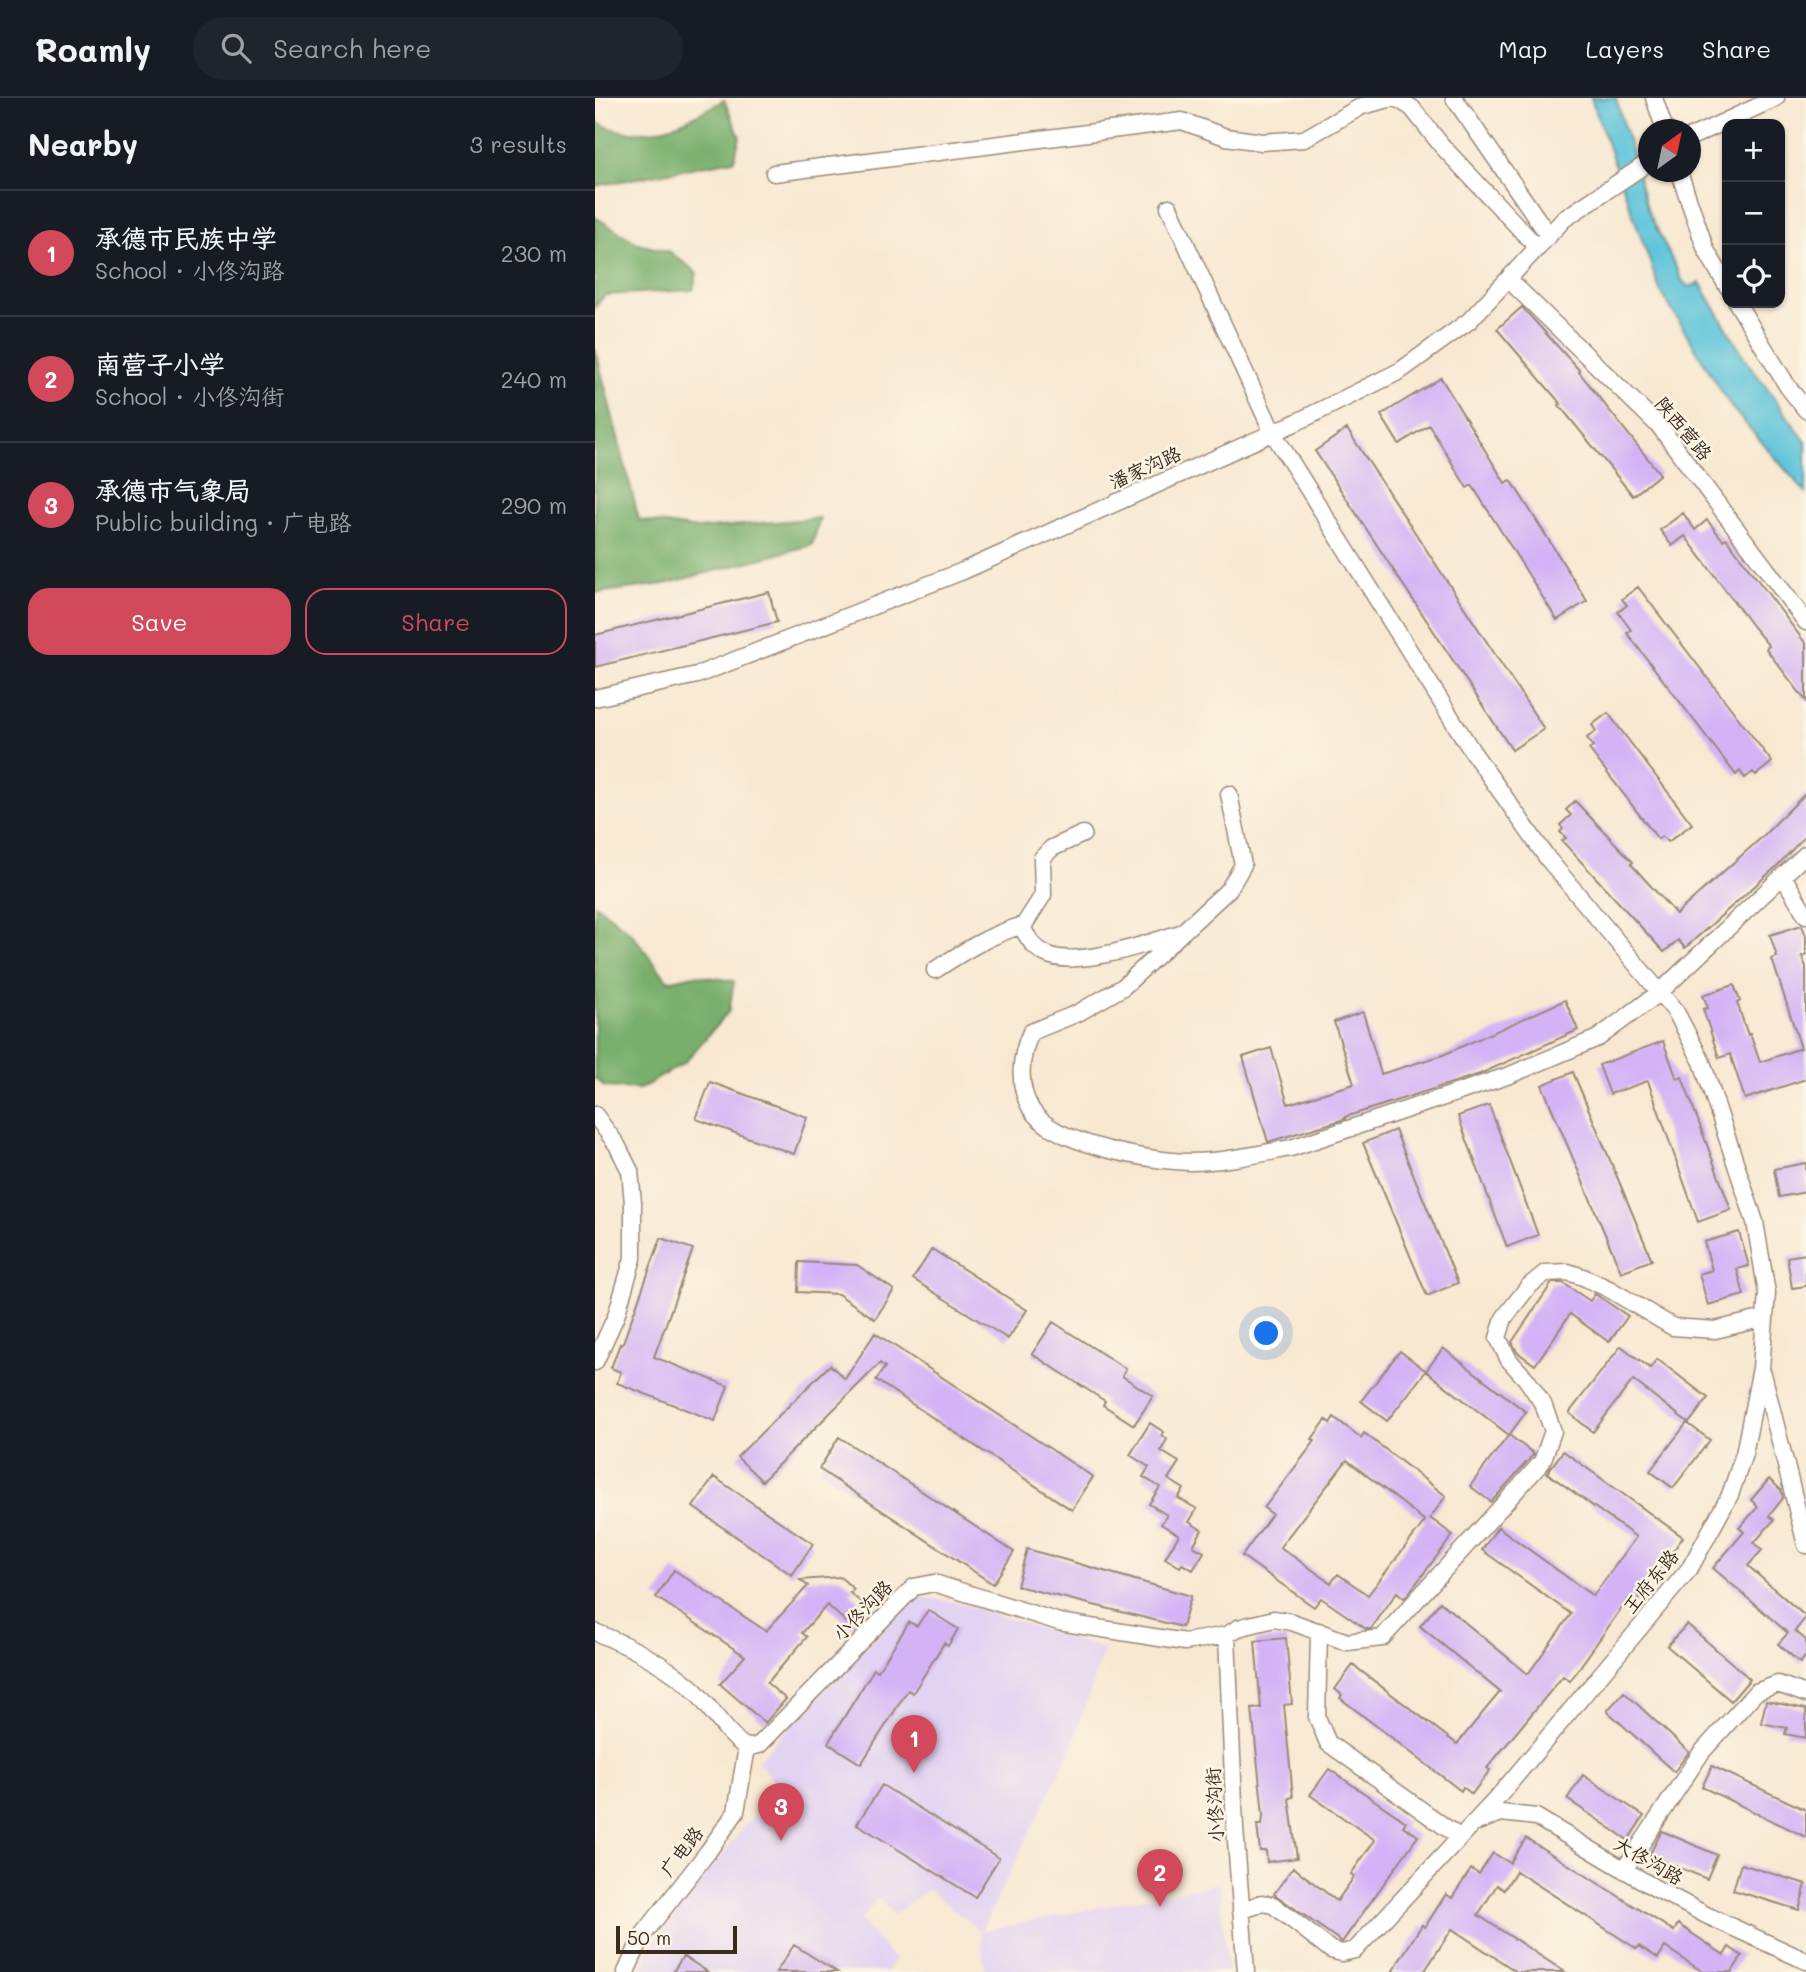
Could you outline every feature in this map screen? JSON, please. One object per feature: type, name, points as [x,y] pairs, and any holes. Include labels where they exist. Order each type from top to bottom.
[{"type":"street","points":[[774,173],[1182,121],[1226,137],[1262,142],[1304,139],[1363,106],[1394,98],[1412,108],[1442,146],[1543,242]]},
{"type":"street","points":[[1454,98],[1543,242]]},
{"type":"street","points":[[1654,98],[1661,119]]},
{"type":"street","points":[[1701,132],[1776,98]]},
{"type":"street","name":"潘家沟路","points":[[595,698],[697,675],[963,571],[1273,433],[1400,371],[1469,321],[1564,219],[1638,170]]},
{"type":"street","points":[[1682,182],[1706,250],[1722,277]]},
{"type":"street","name":"王府东路","points":[[1169,207],[1273,433],[1472,751],[1548,859],[1676,1012],[1702,1062],[1755,1222],[1766,1293],[1761,1368],[1744,1454],[1730,1495],[1690,1568],[1498,1797],[1355,1950],[1342,1953],[1331,1950],[1273,1905],[1262,1903],[1241,1911]]},
{"type":"street","name":"陕西营路","points":[[1508,279],[1660,427],[1806,622]]},
{"type":"street","points":[[1740,308],[1788,387],[1806,410]]},
{"type":"street","points":[[1229,794],[1243,865],[1229,889],[1123,987],[1078,1013],[1031,1032],[1024,1046],[1021,1083],[1032,1110],[1051,1128],[1094,1146],[1153,1160],[1193,1162],[1290,1148],[1523,1070],[1598,1038],[1659,993],[1806,854]]},
{"type":"street","points":[[1083,834],[1052,848],[1042,858],[1043,895],[1024,925],[1024,932],[1035,948],[1049,956],[1065,959],[1109,953],[1184,932]]},
{"type":"street","points":[[1783,876],[1806,915]]},
{"type":"street","points":[[935,970],[972,946],[1024,925]]},
{"type":"street","points":[[595,1115],[617,1145],[630,1171],[633,1203],[633,1258],[616,1316],[595,1362]]},
{"type":"street","name":"小佟沟路","points":[[747,1747],[759,1745],[914,1587],[934,1583],[1059,1622],[1185,1642],[1227,1635],[1273,1619],[1292,1622],[1347,1642],[1382,1638],[1542,1462],[1553,1432],[1543,1405],[1527,1380],[1509,1360],[1498,1338],[1504,1318],[1528,1287],[1545,1273],[1568,1272],[1609,1289],[1673,1327],[1715,1330],[1765,1318]]},
{"type":"street","points":[[1761,1368],[1806,1545]]},
{"type":"street","points":[[1319,1631],[1317,1717],[1328,1743],[1459,1837]]},
{"type":"street","points":[[595,1632],[637,1651],[665,1668],[693,1690],[734,1739],[747,1747]]},
{"type":"street","name":"小佟沟街","points":[[1227,1635],[1235,1828],[1246,1972]]},
{"type":"street","points":[[1624,1870],[1701,1754],[1756,1692],[1778,1684],[1806,1694]]},
{"type":"street","name":"广电路","points":[[626,1972],[643,1934],[736,1812],[747,1747]]},
{"type":"street","name":"大佟沟路","points":[[1471,1825],[1501,1812],[1536,1817],[1706,1915],[1806,1961]]},
{"type":"shaded area","points":[[921,1597],[959,1603],[1104,1649],[1071,1750],[981,1931],[1219,1883],[1228,1972],[985,1972],[980,1931],[928,1889],[894,1915],[878,1898],[860,1920],[894,1959],[887,1972],[640,1972],[648,1951],[663,1929],[778,1785],[757,1761],[904,1608]]},
{"type":"green space","points":[[724,100],[740,137],[734,160],[595,186],[595,121],[612,129],[645,132],[677,124]]},
{"type":"green space","points":[[595,217],[639,244],[670,252],[697,273],[693,290],[605,295],[595,307]]},
{"type":"green space","points":[[595,348],[639,520],[698,529],[820,518],[812,545],[665,584],[595,593]]},
{"type":"green space","points":[[595,904],[632,934],[668,981],[694,975],[734,981],[729,1011],[684,1063],[640,1089],[605,1087],[595,1078]]},
{"type":"water","points":[[1591,98],[1616,98],[1648,211],[1683,282],[1689,287],[1700,283],[1744,357],[1806,442],[1806,493],[1731,407],[1660,290]]},
{"type":"building","points":[[1522,307],[1580,371],[1660,474],[1633,496],[1559,405],[1561,404],[1497,329]]},
{"type":"building","points":[[1441,378],[1505,483],[1511,480],[1587,601],[1557,620],[1472,485],[1467,488],[1429,425],[1399,444],[1381,415]]},
{"type":"building","points":[[1347,429],[1544,729],[1512,750],[1315,451]]},
{"type":"building","points":[[1683,513],[1695,530],[1707,520],[1723,540],[1726,538],[1806,644],[1806,701],[1766,649],[1769,646],[1685,536],[1672,546],[1660,530]]},
{"type":"building","points":[[1638,587],[1772,762],[1756,775],[1753,772],[1745,778],[1740,771],[1736,775],[1627,633],[1631,630],[1618,612],[1627,605],[1622,599]]},
{"type":"building","points":[[769,592],[777,622],[595,667],[595,635]]},
{"type":"building","points":[[1608,713],[1692,824],[1668,842],[1662,836],[1658,839],[1589,749],[1593,746],[1587,738],[1596,731],[1592,725]]},
{"type":"building","points":[[1806,793],[1806,835],[1776,867],[1685,948],[1678,940],[1664,952],[1562,841],[1566,838],[1560,832],[1563,829],[1560,825],[1571,815],[1566,810],[1575,801],[1633,862],[1631,864],[1676,914],[1761,838]]},
{"type":"building","points":[[1802,925],[1806,936],[1806,955],[1802,956],[1806,967],[1806,1079],[1745,1099],[1730,1054],[1719,1058],[1703,1009],[1708,1008],[1703,995],[1734,985],[1740,1001],[1737,1003],[1760,1062],[1801,1048],[1772,959],[1777,957],[1770,935]]},
{"type":"building","points":[[1565,1000],[1578,1030],[1480,1074],[1268,1142],[1243,1057],[1271,1048],[1288,1104],[1354,1084],[1334,1022],[1363,1012],[1381,1074],[1443,1055]]},
{"type":"building","points":[[1663,1041],[1677,1079],[1682,1077],[1731,1210],[1698,1222],[1648,1081],[1610,1094],[1599,1065]]},
{"type":"building","points":[[1573,1072],[1652,1260],[1621,1272],[1542,1085]]},
{"type":"building","points":[[710,1082],[807,1117],[794,1154],[696,1119]]},
{"type":"building","points":[[1489,1105],[1538,1235],[1507,1247],[1458,1116]]},
{"type":"building","points":[[1395,1130],[1458,1283],[1427,1296],[1363,1143]]},
{"type":"building","points":[[1806,1163],[1806,1192],[1779,1197],[1774,1169]]},
{"type":"building","points":[[1739,1232],[1749,1266],[1737,1269],[1744,1295],[1708,1305],[1699,1274],[1712,1270],[1704,1242]]},
{"type":"building","points":[[661,1238],[693,1249],[654,1357],[728,1386],[715,1421],[617,1383],[621,1372],[611,1368]]},
{"type":"building","points":[[932,1249],[1027,1310],[1008,1339],[913,1279]]},
{"type":"building","points":[[1806,1254],[1806,1286],[1792,1288],[1787,1257]]},
{"type":"building","points":[[799,1262],[857,1265],[894,1290],[875,1319],[838,1294],[798,1292]]},
{"type":"building","points":[[1552,1283],[1563,1283],[1590,1301],[1595,1294],[1628,1316],[1609,1342],[1570,1314],[1535,1365],[1517,1352],[1512,1342]]},
{"type":"building","points":[[1053,1322],[1126,1369],[1122,1376],[1153,1396],[1134,1425],[1103,1405],[1105,1401],[1032,1354]]},
{"type":"building","points":[[875,1333],[1093,1477],[1072,1510],[876,1380],[885,1367],[880,1363],[762,1481],[737,1457],[830,1365],[845,1379]]},
{"type":"building","points":[[1621,1346],[1650,1368],[1657,1359],[1708,1398],[1689,1423],[1633,1380],[1593,1432],[1569,1413]]},
{"type":"building","points":[[1443,1348],[1526,1412],[1509,1435],[1426,1371]]},
{"type":"building","points":[[1400,1351],[1426,1371],[1387,1421],[1361,1401]]},
{"type":"building","points":[[1334,1417],[1361,1438],[1364,1433],[1446,1496],[1430,1518],[1453,1535],[1408,1594],[1404,1598],[1397,1592],[1371,1629],[1366,1629],[1321,1598],[1314,1607],[1242,1556],[1272,1514],[1264,1508],[1315,1441],[1312,1439],[1326,1420],[1330,1423]],"holes":[[[1347,1460],[1425,1521],[1368,1595],[1338,1574],[1331,1583],[1280,1547]]]},
{"type":"building","points":[[1150,1423],[1164,1432],[1162,1435],[1167,1439],[1161,1451],[1179,1462],[1168,1479],[1184,1489],[1178,1498],[1197,1509],[1189,1522],[1202,1530],[1193,1546],[1204,1552],[1193,1570],[1182,1564],[1180,1567],[1165,1558],[1179,1535],[1161,1524],[1167,1515],[1149,1504],[1160,1487],[1143,1477],[1149,1467],[1130,1455]]},
{"type":"building","points":[[1687,1423],[1710,1440],[1673,1488],[1650,1471]]},
{"type":"building","points":[[1509,1435],[1534,1454],[1491,1502],[1470,1486]]},
{"type":"building","points":[[839,1437],[1014,1552],[993,1584],[819,1469]]},
{"type":"building","points":[[1563,1451],[1683,1537],[1635,1604],[1628,1599],[1570,1681],[1563,1676],[1487,1768],[1490,1770],[1472,1794],[1463,1787],[1461,1791],[1340,1698],[1342,1695],[1335,1689],[1353,1665],[1457,1744],[1500,1692],[1420,1626],[1440,1602],[1528,1674],[1571,1614],[1482,1550],[1498,1527],[1593,1596],[1636,1537],[1547,1473]]},
{"type":"building","points":[[714,1477],[813,1544],[792,1575],[693,1507]]},
{"type":"building","points":[[1769,1479],[1781,1490],[1783,1498],[1769,1516],[1774,1520],[1754,1543],[1762,1550],[1748,1566],[1806,1617],[1795,1631],[1806,1640],[1806,1656],[1800,1663],[1778,1644],[1788,1633],[1713,1568],[1744,1532],[1739,1528],[1758,1507],[1751,1500]]},
{"type":"building","points":[[1027,1549],[1191,1596],[1182,1627],[1017,1586]]},
{"type":"building","points":[[674,1570],[766,1631],[808,1586],[800,1580],[840,1577],[854,1589],[850,1593],[868,1608],[852,1627],[827,1605],[802,1633],[807,1637],[767,1683],[786,1699],[765,1723],[720,1684],[745,1656],[656,1597]]},
{"type":"building","points":[[928,1610],[958,1629],[948,1646],[944,1643],[913,1693],[908,1690],[861,1764],[828,1743],[874,1669],[878,1671],[909,1622],[917,1626]]},
{"type":"building","points":[[1687,1624],[1750,1679],[1731,1701],[1667,1646]]},
{"type":"building","points":[[1286,1638],[1292,1704],[1284,1705],[1293,1797],[1289,1798],[1297,1858],[1267,1862],[1266,1851],[1260,1851],[1257,1825],[1262,1825],[1263,1815],[1252,1709],[1261,1708],[1255,1641]]},
{"type":"building","points":[[1624,1692],[1689,1752],[1674,1772],[1607,1711]]},
{"type":"building","points":[[1766,1701],[1806,1709],[1806,1738],[1785,1734],[1787,1728],[1761,1723]]},
{"type":"building","points":[[1712,1766],[1806,1810],[1806,1837],[1702,1787]]},
{"type":"building","points":[[1329,1769],[1406,1822],[1403,1826],[1418,1836],[1342,1942],[1274,1894],[1293,1867],[1337,1901],[1354,1877],[1351,1874],[1375,1840],[1310,1795]]},
{"type":"building","points":[[1583,1775],[1644,1816],[1628,1840],[1567,1799]]},
{"type":"building","points":[[882,1785],[999,1858],[975,1897],[857,1824]]},
{"type":"building","points":[[1662,1831],[1717,1855],[1707,1879],[1649,1855]]},
{"type":"building","points":[[1526,1838],[1674,1931],[1678,1924],[1724,1955],[1729,1947],[1742,1956],[1732,1972],[1703,1972],[1665,1947],[1658,1958],[1639,1946],[1637,1949],[1516,1871],[1504,1890],[1497,1885],[1478,1915],[1565,1972],[1517,1972],[1452,1929],[1424,1972],[1392,1972],[1422,1925],[1425,1927],[1446,1894],[1452,1898],[1471,1869],[1479,1874],[1493,1853],[1510,1863]]},
{"type":"building","points":[[1741,1864],[1806,1884],[1799,1910],[1733,1890]]},
{"type":"building","points":[[794,1945],[837,1972],[776,1972]]},
{"type":"building","points":[[683,1956],[708,1972],[673,1972]]},
{"type":"place","name":"承德市民族中学","points":[[914,1773]]},
{"type":"place","name":"承德市气象局","points":[[781,1841]]},
{"type":"place","name":"南营子小学","points":[[1160,1907]]}]
